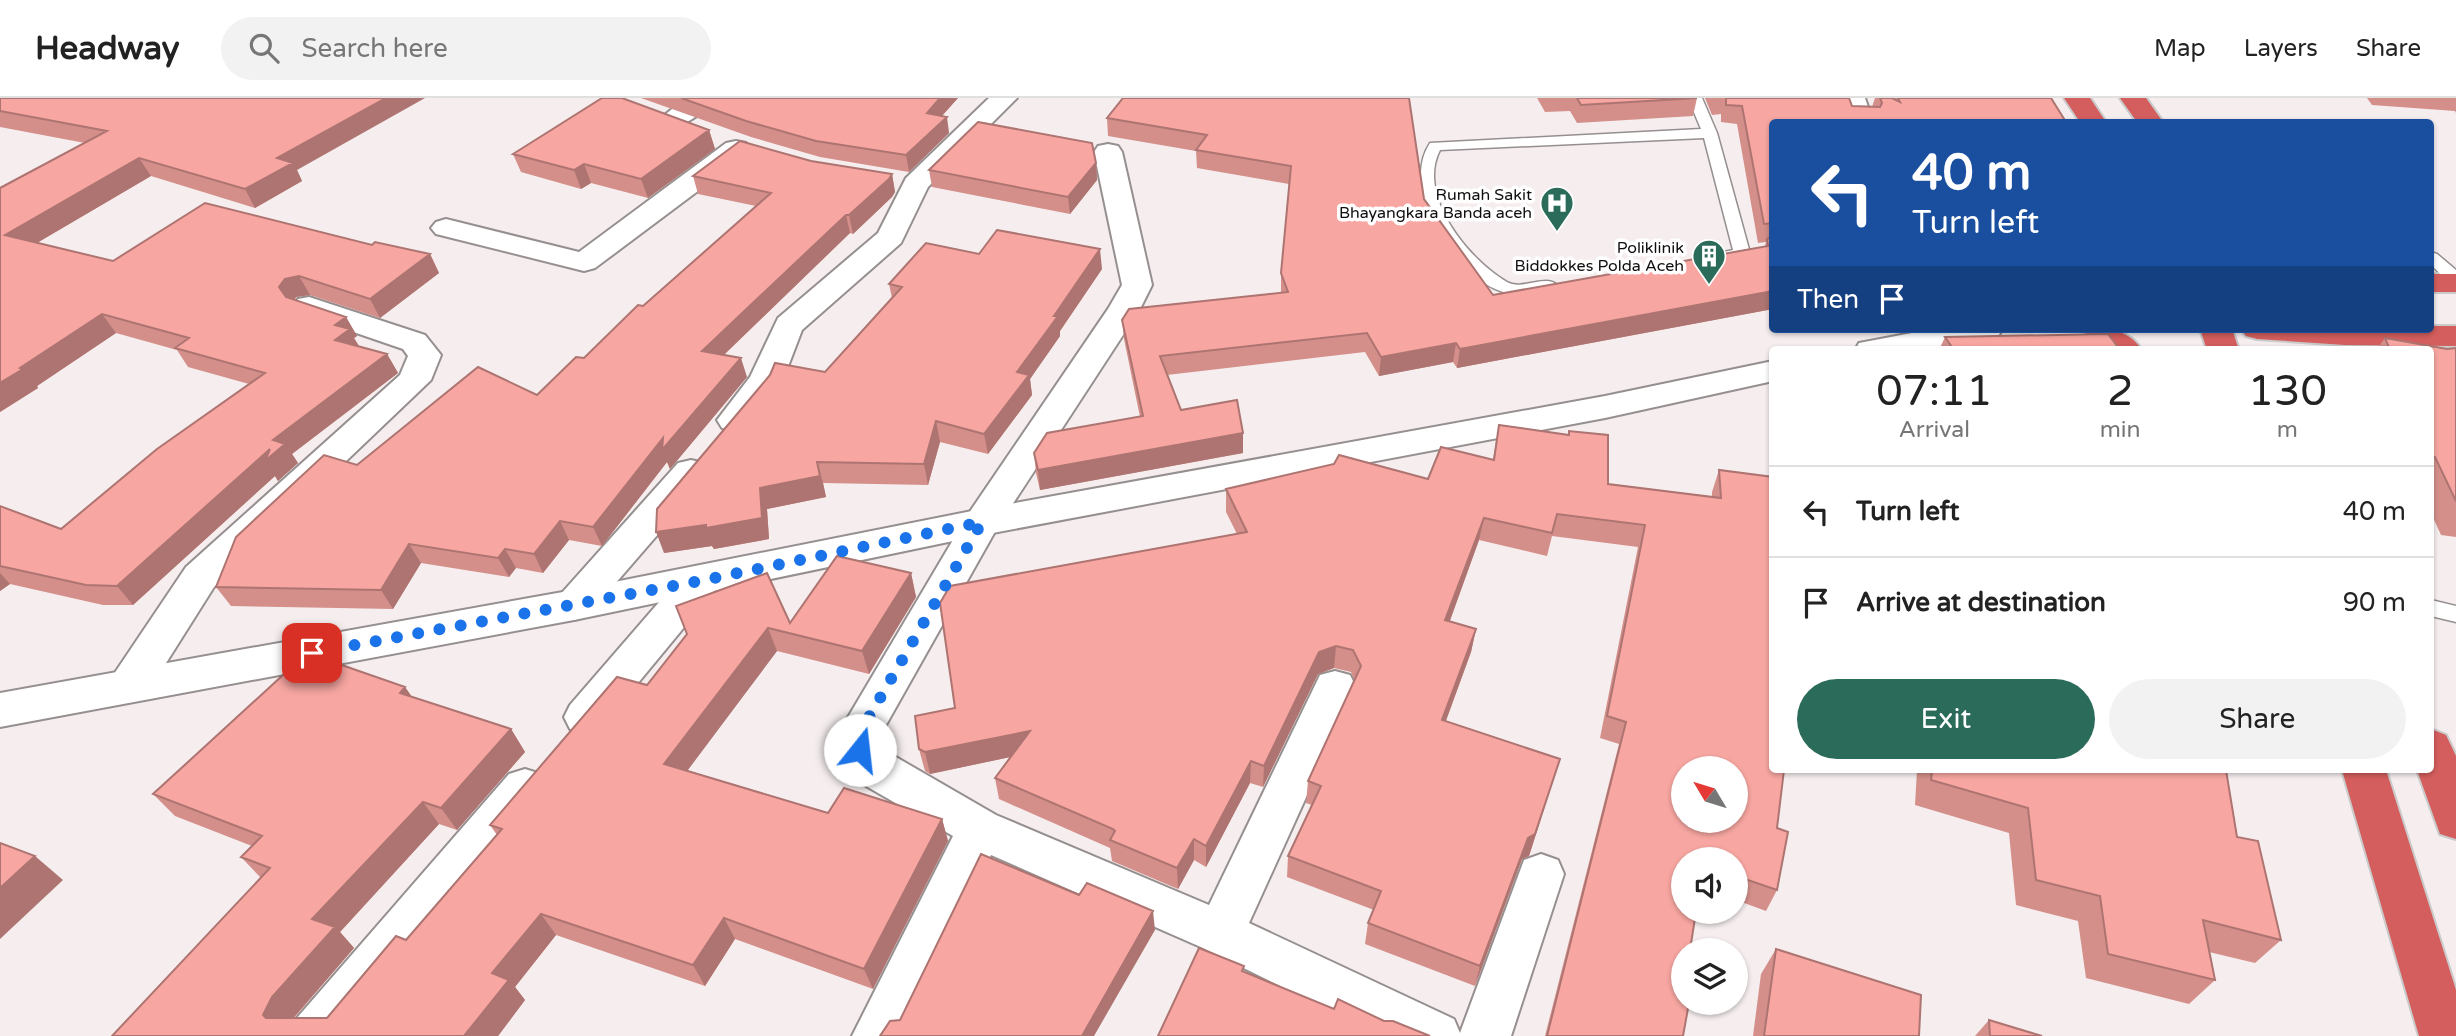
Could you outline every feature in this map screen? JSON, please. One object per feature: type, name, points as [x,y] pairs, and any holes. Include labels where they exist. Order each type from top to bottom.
[{"type":"highway","points":[[2077,98],[2091,119]]},
{"type":"highway","points":[[2133,98],[2148,119]]},
{"type":"highway","points":[[2434,284],[2456,281]]},
{"type":"highway","points":[[2103,333],[2120,346]]},
{"type":"highway","points":[[2268,335],[2456,336]]},
{"type":"highway","points":[[2440,755],[2456,820]]},
{"type":"highway","points":[[2365,773],[2445,1036]]},
{"type":"street","points":[[446,228],[584,262],[732,143],[658,116],[703,98]]},
{"type":"street","points":[[574,605],[635,538],[762,387],[776,359],[779,341],[789,325],[891,237],[904,182],[1004,98]]},
{"type":"street","points":[[1852,98],[1859,119]]},
{"type":"street","points":[[1108,152],[1137,285],[1124,309],[982,522],[865,724],[860,750],[868,765],[979,828],[1220,933],[1436,1036]]},
{"type":"street","points":[[129,686],[200,576],[414,380],[425,355],[414,342],[309,306]]},
{"type":"street","points":[[1885,346],[1929,333]]},
{"type":"street","points":[[0,710],[700,581],[982,522],[1605,407],[1769,372]]},
{"type":"street","points":[[314,1036],[700,581]]},
{"type":"street","points":[[1220,933],[1335,687]]},
{"type":"street","points":[[878,1036],[979,828]]},
{"type":"street","points":[[1485,1036],[1541,874]]},
{"type":"lane","points":[[1695,98],[1710,133],[1742,253]]},
{"type":"lane","points":[[1570,282],[1517,290],[1503,287],[1456,247],[1434,205],[1425,176],[1431,151],[1435,146],[1710,133]]},
{"type":"lane","points":[[1703,260],[1763,250]]},
{"type":"lane","points":[[2434,260],[2456,281]]},
{"type":"lane","points":[[2434,609],[2456,614]]},
{"type":"building","points":[[0,98],[386,98],[277,158],[293,163],[245,189],[139,158],[5,235],[113,261],[205,203],[372,245],[375,242],[430,254],[370,299],[299,276],[285,279],[279,287],[286,297],[346,317],[335,325],[350,329],[335,340],[387,354],[273,440],[285,444],[265,461],[270,449],[117,586],[86,585],[0,566],[0,506],[61,529],[157,449],[265,373],[175,348],[189,338],[102,314],[0,383],[0,188],[107,131],[0,111]]},
{"type":"building","points":[[602,98],[622,98],[709,130],[641,179],[584,164],[574,170],[513,154]]},
{"type":"building","points":[[681,98],[940,98],[927,113],[947,117],[906,155],[816,141],[746,121]]},
{"type":"building","points":[[1123,98],[1409,98],[1424,199],[1493,295],[1768,246],[1769,238],[1769,292],[1460,349],[1456,343],[1381,357],[1367,333],[1160,356],[1181,410],[1237,400],[1243,433],[1038,470],[1034,453],[1047,433],[1143,416],[1122,320],[1129,309],[1288,292],[1281,273],[1291,166],[1196,150],[1207,135],[1107,118]]},
{"type":"building","points":[[1577,98],[1697,98],[1581,105]]},
{"type":"building","points":[[1726,98],[1849,98],[1852,106],[1880,107],[1880,98],[1892,98],[1900,102],[1898,98],[2051,98],[2064,119],[1769,119],[1769,223],[1764,224],[1742,106],[1726,105]]},
{"type":"building","points":[[978,122],[1092,143],[1096,163],[1068,197],[929,170]]},
{"type":"building","points":[[740,141],[811,161],[892,174],[702,351],[741,358],[662,450],[663,438],[593,527],[560,521],[534,554],[505,549],[498,558],[409,544],[381,590],[216,587],[236,537],[324,455],[357,465],[478,367],[537,395],[576,357],[584,358],[638,305],[643,306],[771,193],[693,176]]},
{"type":"building","points":[[997,230],[1100,249],[1054,316],[1058,316],[1017,372],[1029,375],[984,434],[936,421],[924,464],[817,462],[820,476],[760,488],[762,518],[706,528],[706,525],[656,532],[657,509],[770,375],[775,363],[825,372],[902,287],[889,284],[926,243],[979,254]]},
{"type":"building","points":[[2108,334],[2117,346],[1951,346],[1945,337]]},
{"type":"building","points":[[2385,338],[2430,346],[2388,346]]},
{"type":"building","points":[[2434,347],[2456,348],[2456,501],[2435,457]]},
{"type":"building","points":[[1499,425],[1569,435],[1569,431],[1608,435],[1608,484],[1721,498],[1719,470],[1769,476],[1769,773],[1784,773],[1777,828],[1788,832],[1777,890],[1748,880],[1748,847],[1671,847],[1671,924],[1694,924],[1692,938],[1671,938],[1671,1015],[1687,1015],[1683,1036],[1547,1036],[1626,722],[1607,716],[1645,525],[1557,514],[1552,533],[1484,518],[1445,620],[1476,629],[1442,720],[1560,759],[1535,834],[1528,838],[1480,966],[1368,923],[1381,891],[1288,856],[1321,786],[1308,781],[1361,666],[1353,650],[1336,646],[1319,652],[1264,766],[1251,761],[1206,846],[1194,839],[1177,868],[1110,840],[1115,831],[1113,829],[995,778],[1030,731],[925,752],[919,749],[915,716],[955,708],[940,603],[950,586],[1247,532],[1226,489],[1334,464],[1339,455],[1428,479],[1441,447],[1494,460]]},
{"type":"building","points":[[837,556],[911,573],[862,651],[768,628],[664,764],[828,813],[844,788],[942,819],[864,969],[724,918],[693,965],[541,914],[492,973],[509,980],[464,1036],[112,1036],[270,868],[241,857],[262,836],[153,794],[307,653],[405,687],[400,693],[511,729],[441,808],[423,802],[312,919],[335,927],[272,997],[263,1015],[266,1018],[327,1018],[396,936],[406,940],[502,829],[490,825],[617,677],[647,685],[687,634],[676,606],[767,573],[790,623]]},
{"type":"building","points":[[1932,773],[2226,773],[2237,837],[2258,841],[2281,940],[2203,920],[2215,980],[2108,954],[2100,896],[2036,880],[2028,808],[1931,780]]},
{"type":"building","points":[[0,843],[35,856],[0,888]]},
{"type":"building","points":[[981,854],[1079,895],[1087,883],[1153,911],[1082,1036],[880,1036],[890,1021],[900,1020]]},
{"type":"building","points":[[1199,948],[1244,966],[1242,971],[1334,1009],[1338,999],[1384,1021],[1393,1021],[1430,1036],[1158,1036]]},
{"type":"building","points":[[1776,949],[1921,995],[1919,1036],[1764,1036]]},
{"type":"building","points":[[1989,1020],[2042,1036],[1990,1036]]},
{"type":"place","name":"Rumah Sakit Bhayangkara Banda aceh","points":[[1557,233]]},
{"type":"place","name":"Poliklinik Biddokkes Polda Aceh","points":[[1709,286]]},
{"type":"route","points":[[312,653],[700,581],[982,522],[865,724],[860,750]]}]
